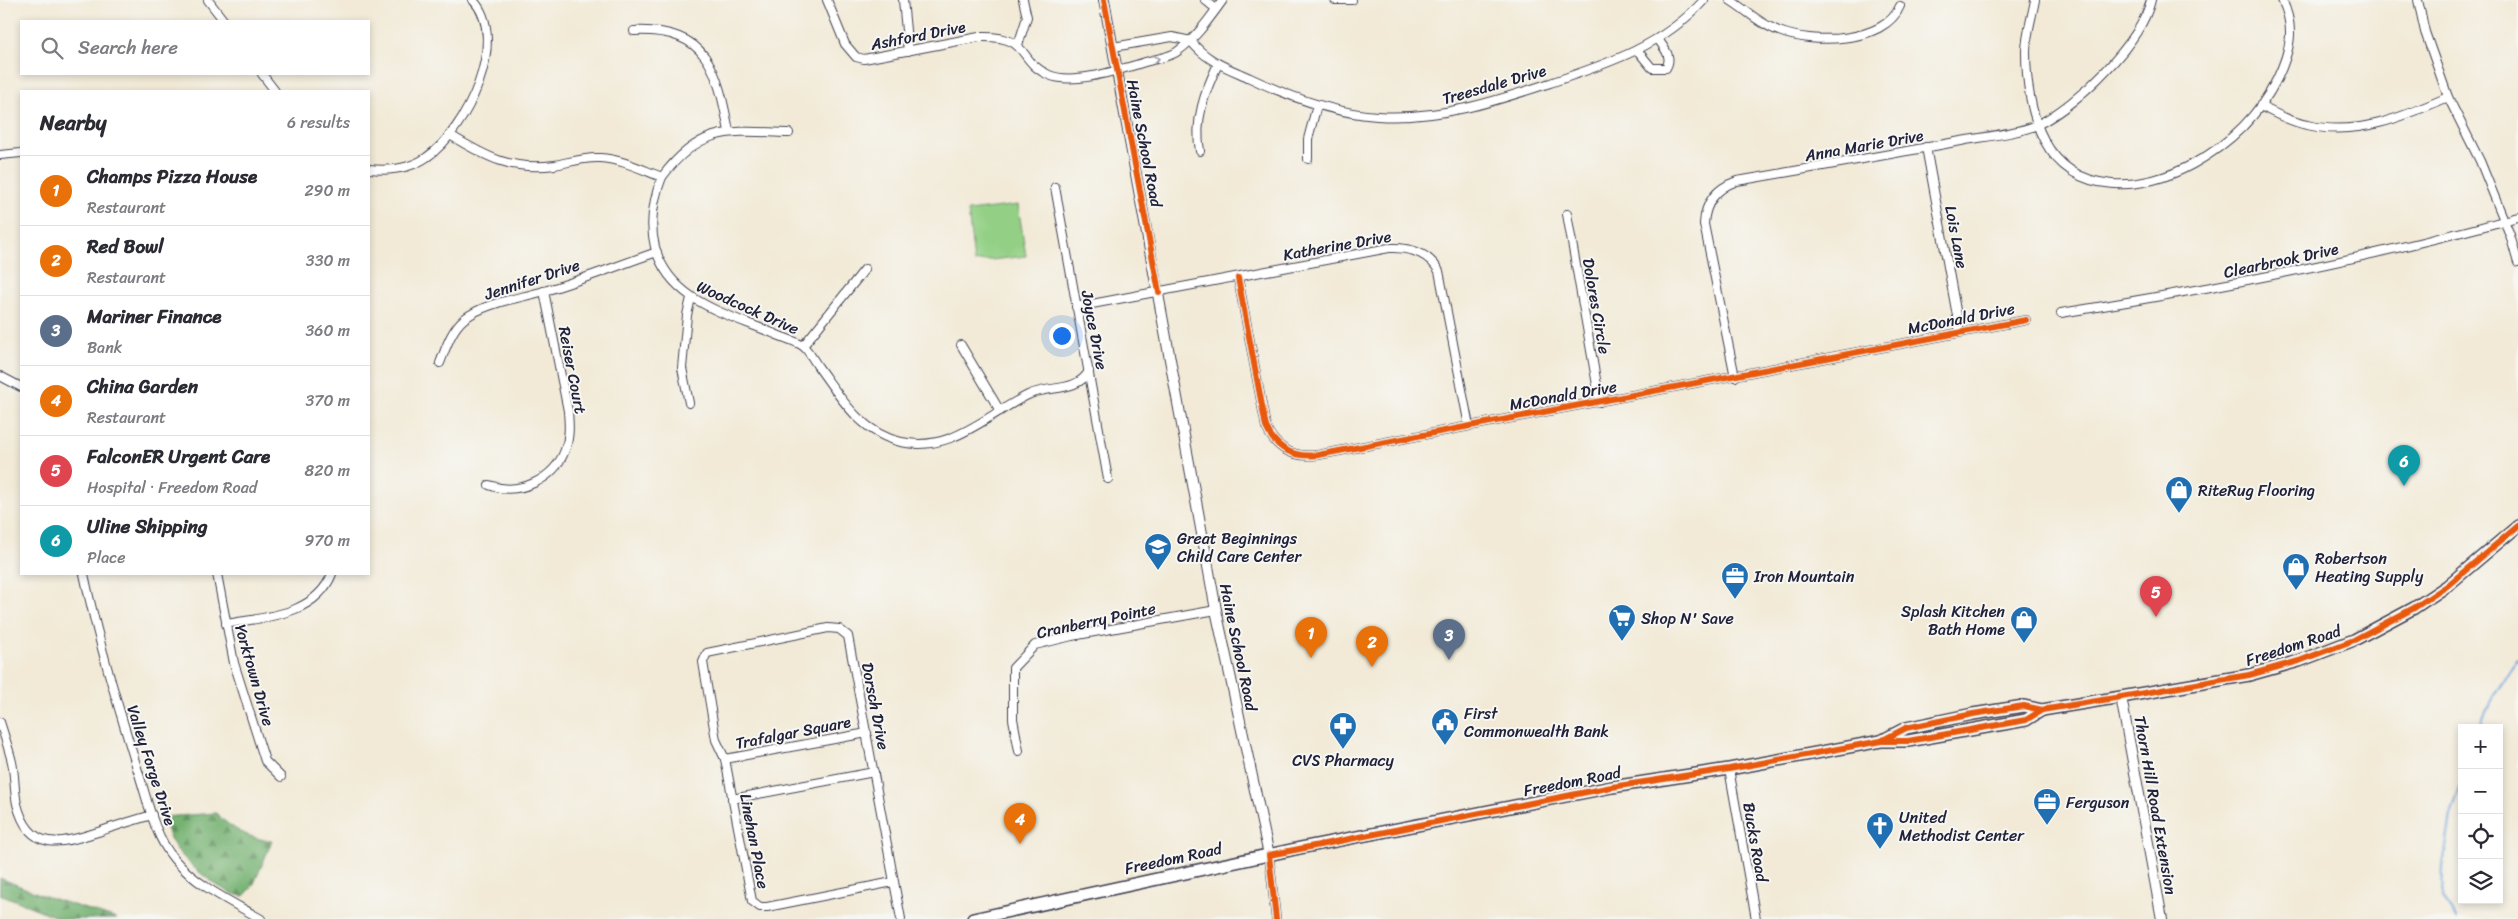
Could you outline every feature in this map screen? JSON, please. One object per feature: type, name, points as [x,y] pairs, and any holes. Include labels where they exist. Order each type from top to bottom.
[{"type":"main road","name":"Freedom Road","points":[[973,919],[1269,855],[1612,787],[1729,769],[1881,741],[1906,728],[1938,721],[2024,706],[2042,710],[2255,674],[2299,661],[2354,640],[2414,608],[2447,586],[2518,526]]},
{"type":"street","points":[[208,0],[223,20]]},
{"type":"street","points":[[370,169],[385,171],[416,164],[436,150],[450,135],[474,96],[487,51],[486,22],[482,10],[472,0]]},
{"type":"street","name":"Ashford Drive","points":[[827,0],[845,44],[856,57],[864,59],[980,37],[1006,38],[1018,45]]},
{"type":"street","points":[[903,0],[908,51]]},
{"type":"street","points":[[1023,0],[1027,17],[1018,45],[1038,68],[1058,78],[1077,78],[1118,70],[1176,53],[1199,34],[1223,0]]},
{"type":"street","name":"Haine School Road","points":[[1104,0],[1216,610],[1269,855]]},
{"type":"street","points":[[1205,0],[1216,9]]},
{"type":"street","points":[[1335,0],[1352,0]]},
{"type":"street","name":"Treesdale Drive","points":[[1191,41],[1204,56],[1218,64],[1288,95],[1317,105],[1376,116],[1413,116],[1452,112],[1498,101],[1613,62],[1658,39],[1704,0]]},
{"type":"street","points":[[1730,0],[1778,31],[1825,39],[1852,37],[1878,29],[1892,18],[1900,6]]},
{"type":"street","name":"Anna Marie Drive","points":[[1735,377],[1704,230],[1705,211],[1716,192],[1726,185],[1737,181],[1926,148],[2038,125],[2071,102],[2126,48],[2143,23],[2151,0]]},
{"type":"street","points":[[2034,1],[2026,54],[2038,125],[2044,140],[2051,151],[2073,171],[2099,183],[2132,185],[2163,177],[2207,156],[2238,132],[2260,106],[2272,88],[2289,51],[2290,21],[2282,0]]},
{"type":"street","points":[[2418,0],[2428,40],[2448,97],[2480,161],[2504,221],[2518,263]]},
{"type":"street","points":[[634,31],[668,32],[693,43],[713,68],[722,96],[729,131]]},
{"type":"street","points":[[1113,47],[1172,37],[1191,41]]},
{"type":"street","points":[[1637,50],[1652,68],[1666,68],[1669,65],[1668,54],[1658,39]]},
{"type":"street","points":[[1200,151],[1197,130],[1199,119],[1210,80],[1218,64]]},
{"type":"street","points":[[263,75],[274,90]]},
{"type":"street","points":[[2260,106],[2306,125],[2342,129],[2382,123],[2448,97]]},
{"type":"street","points":[[1308,159],[1308,139],[1317,105]]},
{"type":"street","points":[[450,135],[486,157],[517,166],[546,166],[600,158],[612,159],[662,177],[682,154],[708,136],[729,131],[789,133]]},
{"type":"street","name":"Lois Lane","points":[[1926,148],[1960,332]]},
{"type":"street","points":[[0,156],[20,154]]},
{"type":"street","name":"Woodcock Drive","points":[[662,177],[656,193],[652,214],[653,237],[661,264],[674,283],[691,298],[803,346],[853,414],[865,425],[886,438],[914,444],[941,442],[968,432],[1034,392],[1079,383],[1089,371]]},
{"type":"street","name":"Joyce Drive","points":[[1055,187],[1108,479]]},
{"type":"street","name":"Dolores Circle","points":[[1567,214],[1600,402]]},
{"type":"street","name":"Clearbrook Drive","points":[[2061,313],[2234,284],[2351,259],[2518,217]]},
{"type":"street","name":"Katherine Drive","points":[[1076,307],[1238,278],[1388,248],[1405,248],[1426,255],[1439,271],[1469,426]]},
{"type":"street","name":"Jennifer Drive","points":[[440,363],[451,336],[465,319],[507,301],[544,291],[657,252]]},
{"type":"street","points":[[803,346],[865,269]]},
{"type":"street","name":"McDonald Drive","points":[[1238,278],[1262,414],[1269,434],[1279,447],[1294,454],[1310,456],[1735,377],[2026,320]]},
{"type":"street","name":"Reiser Court","points":[[489,485],[510,490],[534,483],[559,464],[566,448],[570,429],[568,411],[544,291]]},
{"type":"street","points":[[688,403],[682,368],[687,314],[691,298]]},
{"type":"street","points":[[960,345],[1000,412]]},
{"type":"street","points":[[0,376],[20,386]]},
{"type":"street","name":"Valley Forge Drive","points":[[84,575],[110,680],[152,815],[166,848],[187,872],[201,884],[261,919]]},
{"type":"street","name":"Yorktown Drive","points":[[216,575],[234,663],[265,760],[282,776]]},
{"type":"street","points":[[226,624],[291,612],[314,597],[331,575]]},
{"type":"street","name":"Cranberry Pointe","points":[[1019,751],[1014,719],[1013,668],[1035,645],[1072,636],[1216,610]]},
{"type":"street","name":"Dorsch Drive","points":[[713,650],[828,628],[839,629],[848,636],[900,919]]},
{"type":"street","name":"Linehan Place","points":[[713,650],[707,653],[703,662],[716,740],[725,759],[752,900],[760,907],[893,882]]},
{"type":"street","name":"Thorn Hill Road Extension","points":[[2122,697],[2162,919]]},
{"type":"street","points":[[0,722],[12,761],[15,795],[21,816],[25,826],[38,838],[47,841],[65,842],[152,815]]},
{"type":"street","name":"Trafalgar Square","points":[[725,759],[867,732]]},
{"type":"street","name":"Bucks Road","points":[[1729,769],[1756,919]]},
{"type":"street","points":[[732,799],[874,772]]},
{"type":"street","points":[[1269,855],[1276,919]]},
{"type":"green space","points":[[1018,205],[1026,256],[974,262],[968,211]]},
{"type":"green space","points":[[216,813],[241,832],[256,838],[272,841],[253,886],[244,896],[236,895],[216,885],[180,854],[166,829],[163,817]]},
{"type":"green space","points":[[0,878],[42,895],[117,919],[61,919],[0,894]]},
{"type":"waterway","points":[[2481,724],[2490,703],[2518,660]]},
{"type":"waterway","points":[[2457,919],[2442,898],[2443,866],[2451,816],[2458,794]]},
{"type":"cycle path","points":[[1104,0],[1159,292]]},
{"type":"cycle path","points":[[1238,278],[1266,427],[1270,435],[1281,446],[1294,453],[1309,456],[2026,320]]},
{"type":"cycle path","points":[[1883,740],[1906,728],[1973,714],[2024,706],[2042,710],[2249,675],[2299,661],[2354,640],[2414,608],[2447,586],[2518,526]]},
{"type":"cycle path","points":[[1276,919],[1269,855],[1612,787],[1729,769],[1881,741],[1908,741],[2026,720],[2042,710]]},
{"type":"place","name":"Uline Shipping","points":[[2404,486]]},
{"type":"place","name":"RiteRug Flooring","points":[[2179,514]]},
{"type":"place","name":"Great Beginnings Child Care Center","points":[[1158,571]]},
{"type":"place","name":"Robertson Heating Supply","points":[[2296,591]]},
{"type":"place","name":"Iron Mountain","points":[[1735,600]]},
{"type":"place","name":"FalconER Urgent Care","points":[[2156,617]]},
{"type":"place","name":"Shop N' Save","points":[[1622,642]]},
{"type":"place","name":"Splash Kitchen Bath Home","points":[[2024,644]]},
{"type":"place","name":"Champs Pizza House","points":[[1311,658]]},
{"type":"place","name":"Mariner Finance","points":[[1449,660]]},
{"type":"place","name":"Red Bowl","points":[[1372,667]]},
{"type":"place","name":"First Commonwealth Bank","points":[[1445,746]]},
{"type":"place","name":"CVS Pharmacy","points":[[1343,750]]},
{"type":"place","name":"Ferguson","points":[[2047,826]]},
{"type":"place","name":"China Garden","points":[[1020,844]]},
{"type":"place","name":"United Methodist Center","points":[[1880,850]]}]
